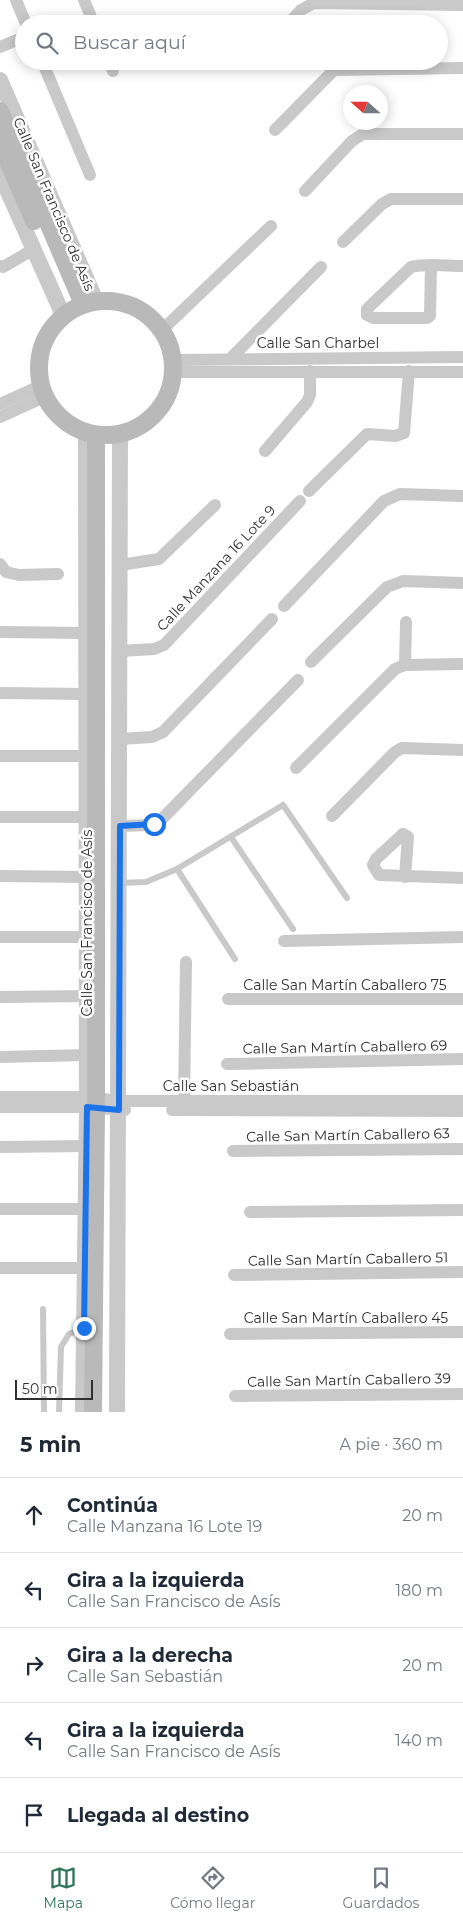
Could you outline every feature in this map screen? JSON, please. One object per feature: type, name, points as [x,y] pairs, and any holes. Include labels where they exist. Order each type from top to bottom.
[{"type":"main road","name":"Calle San Francisco de Asís","points":[[0,111],[79,307]]},
{"type":"main road","name":"Calle San Francisco de Asís","points":[[0,143],[79,307]]},
{"type":"main road","points":[[120,301],[144,312],[162,330],[169,344],[173,366],[169,393],[158,412],[141,427],[102,435],[61,420],[42,392],[38,360],[46,336],[79,307],[120,301]]},
{"type":"main road","name":"Calle San Francisco de Asís","points":[[102,435],[105,1412]]},
{"type":"main road","name":"Calle San Francisco de Asís","points":[[93,1412],[103,1104]]},
{"type":"street","points":[[16,0],[22,15]]},
{"type":"street","points":[[84,0],[90,15]]},
{"type":"street","points":[[296,15],[301,10],[314,3],[463,5]]},
{"type":"street","points":[[0,47],[15,41]]},
{"type":"street","points":[[448,68],[463,68]]},
{"type":"street","points":[[46,70],[90,175]]},
{"type":"street","points":[[275,130],[334,70]]},
{"type":"street","name":"Calle San Francisco de Asís","points":[[0,80],[79,307]]},
{"type":"street","points":[[305,191],[352,141],[363,134],[463,134]]},
{"type":"street","points":[[0,174],[34,250],[79,307]]},
{"type":"street","points":[[343,242],[382,204],[391,199],[463,199]]},
{"type":"street","points":[[162,330],[271,226]]},
{"type":"street","points":[[0,266],[3,267],[34,250]]},
{"type":"street","points":[[231,358],[321,266]]},
{"type":"street","points":[[431,266],[430,316],[427,318],[373,318],[367,315],[367,309],[408,269],[415,266],[431,266],[463,266]]},
{"type":"street","name":"Calle San Charbel","points":[[173,366],[231,358],[463,357]]},
{"type":"street","name":"Calle San Charbel","points":[[173,366],[310,371],[463,372]]},
{"type":"street","points":[[265,451],[307,402],[310,395],[310,371]]},
{"type":"street","points":[[309,491],[367,434],[395,436],[404,433],[409,371]]},
{"type":"street","points":[[0,404],[42,392]]},
{"type":"street","points":[[0,417],[42,392]]},
{"type":"street","name":"Calle San Francisco de Asís","points":[[102,435],[120,565],[120,883],[103,1104],[117,1412]]},
{"type":"street","name":"Calle San Francisco de Asís","points":[[83,1412],[86,1146],[103,1104],[87,1055],[86,937],[86,634],[102,435]]},
{"type":"street","points":[[284,606],[384,501],[400,494],[463,496]]},
{"type":"street","name":"Calle Manzana 16 Lote 9","points":[[120,650],[154,649],[164,645],[300,501]]},
{"type":"street","points":[[120,565],[159,559],[215,505]]},
{"type":"street","points":[[0,564],[6,572],[19,575],[58,574]]},
{"type":"street","points":[[311,662],[387,587],[394,583],[403,581],[463,583]]},
{"type":"street","points":[[120,739],[152,737],[163,732],[272,619]]},
{"type":"street","points":[[405,664],[406,622]]},
{"type":"street","points":[[0,632],[86,634]]},
{"type":"street","points":[[296,768],[395,669],[405,664],[463,664]]},
{"type":"street","points":[[120,826],[150,825],[159,822],[298,680]]},
{"type":"street","points":[[0,693],[86,694]]},
{"type":"street","points":[[332,816],[395,752],[402,748],[463,750]]},
{"type":"street","points":[[0,756],[86,756]]},
{"type":"street","points":[[0,817],[86,817]]},
{"type":"street","points":[[0,876],[87,877]]},
{"type":"street","points":[[405,877],[463,878]]},
{"type":"street","points":[[0,937],[86,937]]},
{"type":"street","points":[[284,941],[463,937]]},
{"type":"street","points":[[184,1101],[186,962]]},
{"type":"street","points":[[0,998],[87,996]]},
{"type":"street","name":"Calle San Martín Caballero 75","points":[[228,999],[463,999]]},
{"type":"street","points":[[0,1057],[87,1055]]},
{"type":"street","name":"Calle San Martín Caballero 69","points":[[227,1064],[463,1059]]},
{"type":"street","name":"Calle San Sebastián","points":[[0,1097],[103,1104],[463,1111]]},
{"type":"street","name":"Calle San Sebastián","points":[[0,1107],[184,1101],[463,1101]]},
{"type":"street","points":[[0,1147],[86,1146]]},
{"type":"street","name":"Calle San Martín Caballero 63","points":[[233,1151],[463,1149]]},
{"type":"street","points":[[0,1209],[86,1209]]},
{"type":"street","points":[[250,1212],[463,1210]]},
{"type":"street","points":[[0,1268],[85,1268]]},
{"type":"street","name":"Calle San Martín Caballero 51","points":[[234,1275],[463,1272]]},
{"type":"street","name":"Calle San Martín Caballero 45","points":[[230,1334],[463,1332]]},
{"type":"street","name":"Calle San Martín Caballero 39","points":[[235,1396],[463,1394]]},
{"type":"lane","points":[[120,883],[146,882],[177,869],[283,805],[347,898]]},
{"type":"lane","points":[[231,837],[293,929]]},
{"type":"lane","points":[[177,869],[234,959]]},
{"type":"lane","points":[[43,1309],[44,1412]]},
{"type":"lane","points":[[59,1412],[62,1347],[69,1334],[84,1328]]},
{"type":"route","points":[[84,1328],[87,1107],[119,1110],[120,826],[154,824]]}]
